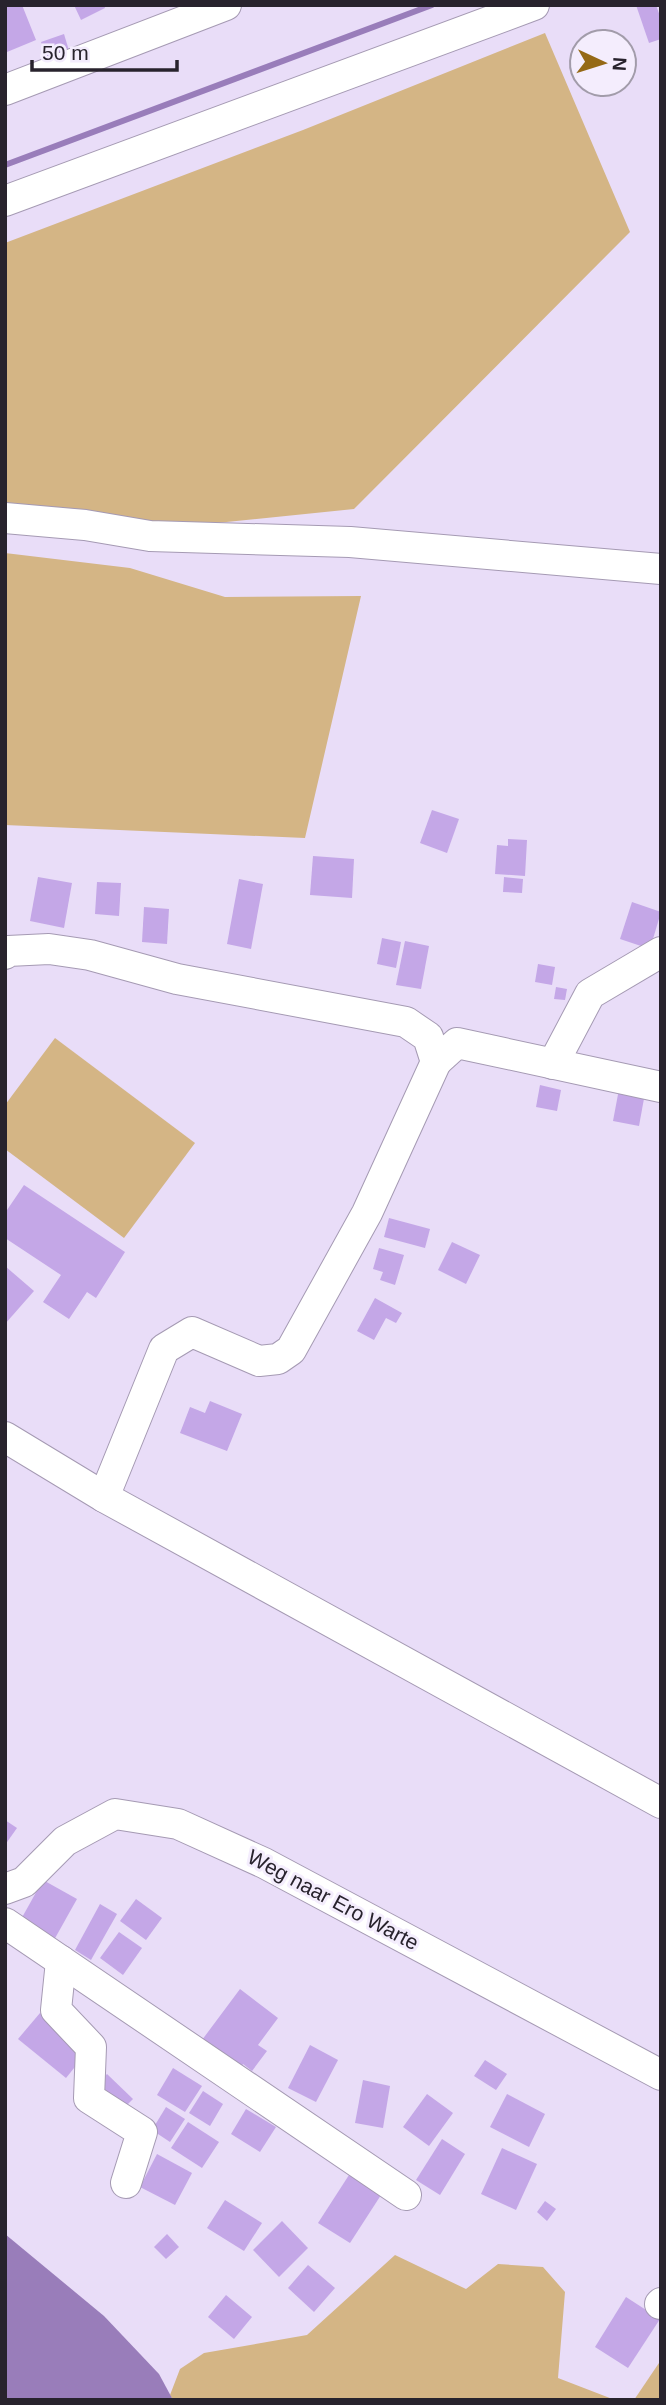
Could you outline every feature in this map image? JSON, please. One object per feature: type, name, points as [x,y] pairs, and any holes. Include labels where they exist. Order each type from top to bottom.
[{"type":"street","points":[[5,90],[226,5]]},
{"type":"street","points":[[5,201],[534,5]]},
{"type":"street","points":[[5,518],[85,525],[150,536],[350,542],[661,569]]},
{"type":"street","points":[[5,954],[8,951],[49,949],[90,956],[177,979],[406,1022],[428,1037],[436,1062]]},
{"type":"street","points":[[553,1064],[590,994],[661,952]]},
{"type":"street","points":[[104,1497],[164,1349],[192,1332],[259,1362],[278,1359],[291,1350],[367,1213],[436,1062],[457,1043],[661,1087]]},
{"type":"street","points":[[5,1437],[104,1497],[661,1803]]},
{"type":"street","name":"Weg naar Ero Warte","points":[[5,1889],[24,1882],[65,1841],[114,1814],[178,1824],[264,1863],[661,2075]]},
{"type":"street","points":[[5,1923],[406,2195]]},
{"type":"street","points":[[61,1961],[56,2010],[91,2047],[89,2098],[142,2132],[126,2183]]},
{"type":"shaded area","points":[[545,33],[568,87],[568,98],[573,98],[630,232],[354,509],[187,526],[5,506],[5,243],[303,130]]},
{"type":"shaded area","points":[[5,553],[130,568],[225,597],[361,596],[305,838],[5,825]]},
{"type":"shaded area","points":[[55,1038],[195,1143],[124,1238],[5,1149],[5,1105]]},
{"type":"shaded area","points":[[5,2234],[104,2316],[159,2374],[173,2400],[5,2400]]},
{"type":"shaded area","points":[[395,2255],[466,2289],[498,2264],[543,2267],[565,2292],[558,2378],[615,2400],[173,2400],[170,2395],[180,2369],[204,2353],[307,2335]]},
{"type":"shaded area","points":[[661,2360],[661,2400],[634,2400]]},
{"type":"building","points":[[5,5],[22,5],[36,40],[7,52]]},
{"type":"building","points":[[74,5],[104,5],[105,8],[81,20]]},
{"type":"building","points":[[636,5],[656,5],[661,19],[661,39],[649,43]]},
{"type":"building","points":[[64,34],[70,54],[47,61],[41,42]]},
{"type":"building","points":[[432,810],[459,819],[447,853],[420,843]]},
{"type":"building","points":[[508,839],[527,840],[525,876],[495,874],[497,845],[508,846]]},
{"type":"building","points":[[313,856],[354,859],[352,898],[310,895]]},
{"type":"building","points":[[38,877],[72,883],[64,928],[30,921]]},
{"type":"building","points":[[504,877],[523,879],[522,893],[503,892]]},
{"type":"building","points":[[239,879],[263,884],[251,949],[227,944]]},
{"type":"building","points":[[97,882],[121,883],[119,916],[95,914]]},
{"type":"building","points":[[632,902],[661,912],[650,949],[620,939]]},
{"type":"building","points":[[144,907],[169,909],[167,944],[142,942]]},
{"type":"building","points":[[382,938],[401,942],[396,968],[377,964]]},
{"type":"building","points":[[405,941],[429,946],[421,989],[396,985]]},
{"type":"building","points":[[538,964],[555,967],[552,985],[535,982]]},
{"type":"building","points":[[556,987],[567,989],[565,1000],[554,999]]},
{"type":"building","points":[[540,1085],[561,1090],[557,1111],[536,1107]]},
{"type":"building","points":[[619,1089],[645,1093],[639,1126],[613,1121]]},
{"type":"building","points":[[24,1185],[125,1252],[96,1298],[87,1292],[69,1319],[43,1302],[61,1275],[5,1238],[5,1213]]},
{"type":"building","points":[[389,1218],[430,1229],[425,1248],[384,1237]]},
{"type":"building","points":[[452,1242],[480,1255],[466,1284],[438,1270]]},
{"type":"building","points":[[379,1248],[404,1255],[395,1285],[380,1280],[383,1272],[373,1269]]},
{"type":"building","points":[[5,1266],[34,1291],[5,1324]]},
{"type":"building","points":[[375,1298],[402,1313],[396,1323],[386,1318],[374,1340],[357,1331]]},
{"type":"building","points":[[210,1401],[242,1414],[227,1451],[180,1433],[190,1407],[205,1413]]},
{"type":"building","points":[[5,1820],[17,1828],[5,1845]]},
{"type":"building","points":[[43,1880],[77,1899],[54,1940],[20,1921]]},
{"type":"building","points":[[136,1899],[162,1918],[146,1940],[120,1921]]},
{"type":"building","points":[[100,1904],[117,1914],[91,1960],[75,1950]]},
{"type":"building","points":[[119,1932],[142,1948],[123,1975],[100,1958]]},
{"type":"building","points":[[240,1989],[278,2018],[258,2045],[267,2051],[252,2071],[243,2064],[240,2069],[202,2040]]},
{"type":"building","points":[[40,2013],[87,2052],[66,2078],[18,2039]]},
{"type":"building","points":[[310,2045],[338,2060],[316,2102],[288,2088]]},
{"type":"building","points":[[485,2060],[507,2074],[496,2090],[474,2076]]},
{"type":"building","points":[[173,2068],[202,2086],[185,2112],[157,2095]]},
{"type":"building","points":[[107,2074],[133,2099],[120,2112],[95,2086]]},
{"type":"building","points":[[363,2080],[390,2086],[383,2128],[355,2123]]},
{"type":"building","points":[[203,2091],[223,2104],[210,2126],[189,2113]]},
{"type":"building","points":[[427,2094],[453,2113],[429,2146],[403,2127]]},
{"type":"building","points":[[507,2094],[545,2114],[529,2147],[490,2127]]},
{"type":"building","points":[[166,2107],[185,2119],[170,2142],[152,2130]]},
{"type":"building","points":[[246,2109],[276,2127],[260,2152],[231,2134]]},
{"type":"building","points":[[188,2122],[219,2142],[202,2168],[171,2148]]},
{"type":"building","points":[[442,2139],[465,2154],[440,2195],[416,2180]]},
{"type":"building","points":[[502,2148],[537,2164],[516,2210],[481,2194]]},
{"type":"building","points":[[157,2154],[192,2173],[175,2205],[140,2187]]},
{"type":"building","points":[[349,2175],[381,2195],[350,2243],[318,2223]]},
{"type":"building","points":[[225,2200],[262,2223],[244,2251],[207,2228]]},
{"type":"building","points":[[545,2201],[556,2209],[547,2221],[537,2212]]},
{"type":"building","points":[[282,2221],[308,2248],[279,2277],[253,2250]]},
{"type":"building","points":[[167,2234],[179,2247],[166,2259],[154,2247]]},
{"type":"building","points":[[308,2265],[335,2288],[314,2312],[288,2288]]},
{"type":"building","points":[[226,2295],[252,2317],[234,2339],[208,2317]]},
{"type":"building","points":[[626,2297],[660,2319],[628,2368],[595,2347]]},
{"type":"waterway","points":[[5,165],[432,5]]}]
